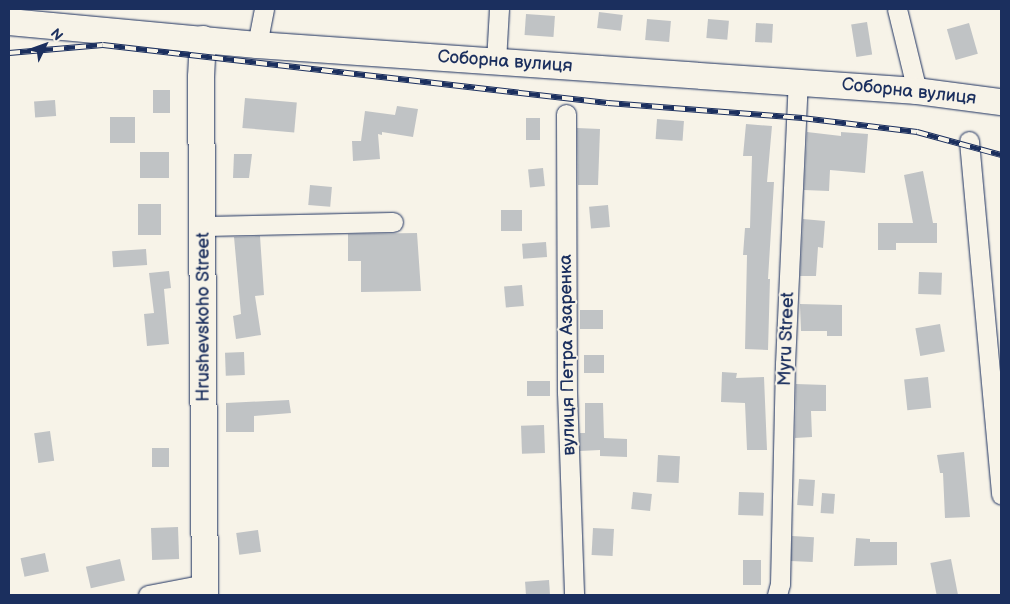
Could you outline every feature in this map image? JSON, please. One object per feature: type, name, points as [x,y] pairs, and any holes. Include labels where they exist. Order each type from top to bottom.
[{"type":"street","points":[[257,45],[264,9]]},
{"type":"street","points":[[496,61],[499,9]]},
{"type":"street","points":[[896,9],[917,91]]},
{"type":"street","name":"Соборна вулиця","points":[[9,22],[257,45],[917,91],[1001,102]]},
{"type":"street","name":"Hrushevskoho Street","points":[[203,39],[205,590]]},
{"type":"street","name":"Myru Street","points":[[777,595],[780,584],[785,364],[798,82]]},
{"type":"street","name":"вулиця Петра Азаренка","points":[[566,114],[567,392],[574,595]]},
{"type":"street","points":[[969,141],[1001,495]]},
{"type":"street","points":[[204,226],[393,222]]},
{"type":"street","points":[[148,595],[205,590]]},
{"type":"building","points":[[599,12],[623,15],[621,31],[597,28]]},
{"type":"building","points":[[526,14],[555,16],[553,37],[525,35]]},
{"type":"building","points":[[647,19],[671,21],[669,42],[645,40]]},
{"type":"building","points":[[708,19],[729,21],[727,40],[706,38]]},
{"type":"building","points":[[867,22],[872,55],[856,57],[851,25]]},
{"type":"building","points":[[756,23],[773,24],[772,43],[755,42]]},
{"type":"building","points":[[969,23],[978,54],[956,60],[947,29]]},
{"type":"building","points":[[153,90],[170,90],[170,113],[153,113]]},
{"type":"building","points":[[245,98],[297,103],[294,132],[242,128]]},
{"type":"building","points":[[55,100],[56,116],[35,117],[34,101]]},
{"type":"building","points":[[397,106],[418,109],[413,137],[382,132],[382,135],[378,134],[380,159],[353,161],[352,141],[361,141],[365,111],[395,115]]},
{"type":"building","points":[[110,117],[135,117],[135,143],[110,143]]},
{"type":"building","points":[[526,118],[540,118],[540,140],[526,140]]},
{"type":"building","points":[[657,119],[684,121],[683,141],[656,139]]},
{"type":"building","points":[[746,124],[772,126],[767,182],[774,182],[768,279],[770,279],[768,350],[745,349],[747,255],[743,255],[745,228],[750,228],[752,156],[743,156]]},
{"type":"building","points":[[577,128],[600,129],[598,185],[578,185]]},
{"type":"building","points":[[807,132],[841,136],[841,132],[868,134],[865,173],[830,170],[829,191],[804,190]]},
{"type":"building","points":[[140,152],[169,152],[169,178],[140,178]]},
{"type":"building","points":[[234,154],[252,154],[249,178],[233,178]]},
{"type":"building","points":[[543,168],[545,186],[530,187],[528,170]]},
{"type":"building","points":[[923,171],[933,223],[937,223],[937,243],[896,243],[896,250],[878,250],[878,223],[913,223],[904,175]]},
{"type":"building","points":[[310,185],[332,187],[330,207],[308,205]]},
{"type":"building","points":[[138,204],[161,204],[161,235],[138,235]]},
{"type":"building","points":[[608,205],[610,227],[591,229],[589,207]]},
{"type":"building","points":[[501,210],[522,210],[522,231],[501,231]]},
{"type":"building","points":[[803,219],[825,221],[823,248],[818,247],[816,276],[800,276]]},
{"type":"building","points":[[417,233],[421,291],[361,292],[361,261],[348,261],[348,234]]},
{"type":"building","points":[[260,236],[264,295],[255,296],[261,335],[236,339],[233,316],[241,314],[234,237]]},
{"type":"building","points":[[546,242],[547,257],[523,259],[522,244]]},
{"type":"building","points":[[146,249],[147,265],[113,267],[112,251]]},
{"type":"building","points":[[169,271],[171,288],[164,289],[169,344],[147,346],[144,314],[154,313],[149,273]]},
{"type":"building","points":[[919,272],[942,273],[941,295],[918,294]]},
{"type":"building","points":[[522,285],[524,306],[506,307],[504,287]]},
{"type":"building","points":[[800,304],[842,305],[842,336],[827,336],[827,331],[801,331]]},
{"type":"building","points":[[580,310],[603,310],[603,329],[580,329]]},
{"type":"building","points":[[940,324],[945,352],[920,356],[915,328]]},
{"type":"building","points":[[244,352],[245,375],[226,376],[225,353]]},
{"type":"building","points":[[584,355],[604,355],[604,373],[584,373]]},
{"type":"building","points":[[722,372],[737,373],[736,378],[764,377],[767,450],[747,450],[745,403],[721,402]]},
{"type":"building","points":[[928,377],[931,408],[907,410],[904,380]]},
{"type":"building","points":[[527,381],[550,381],[550,396],[527,396]]},
{"type":"building","points":[[796,384],[826,385],[826,411],[811,411],[812,437],[795,438]]},
{"type":"building","points":[[289,400],[291,413],[254,416],[254,432],[226,432],[226,403]]},
{"type":"building","points":[[585,403],[603,403],[604,438],[627,439],[627,457],[600,456],[600,450],[580,451],[580,433],[585,433]]},
{"type":"building","points":[[544,425],[545,453],[522,454],[521,426]]},
{"type":"building","points":[[50,431],[54,461],[38,463],[34,433]]},
{"type":"building","points":[[152,448],[169,448],[169,467],[152,467]]},
{"type":"building","points":[[964,452],[970,517],[945,518],[943,473],[940,473],[937,455]]},
{"type":"building","points":[[658,455],[680,456],[679,483],[657,482]]},
{"type":"building","points":[[799,479],[815,480],[813,506],[797,505]]},
{"type":"building","points":[[633,492],[652,494],[650,511],[631,509]]},
{"type":"building","points":[[739,492],[764,493],[763,516],[738,515]]},
{"type":"building","points":[[822,493],[835,494],[834,514],[821,513]]},
{"type":"building","points":[[178,527],[179,559],[152,560],[151,528]]},
{"type":"building","points":[[593,528],[614,529],[613,556],[592,555]]},
{"type":"building","points":[[258,530],[261,552],[239,555],[236,533]]},
{"type":"building","points":[[792,536],[814,537],[813,562],[791,561]]},
{"type":"building","points":[[856,538],[870,539],[870,542],[897,542],[897,565],[854,566]]},
{"type":"building","points":[[45,553],[49,572],[24,577],[21,558]]},
{"type":"building","points":[[120,559],[125,580],[91,588],[86,567]]},
{"type":"building","points":[[951,559],[958,595],[937,595],[930,563]]},
{"type":"building","points":[[743,560],[761,560],[761,585],[743,585]]},
{"type":"building","points":[[549,580],[550,595],[526,595],[525,582]]},
{"type":"railway","points":[[9,53],[103,45],[608,103],[802,118],[917,132],[1001,155]]}]
